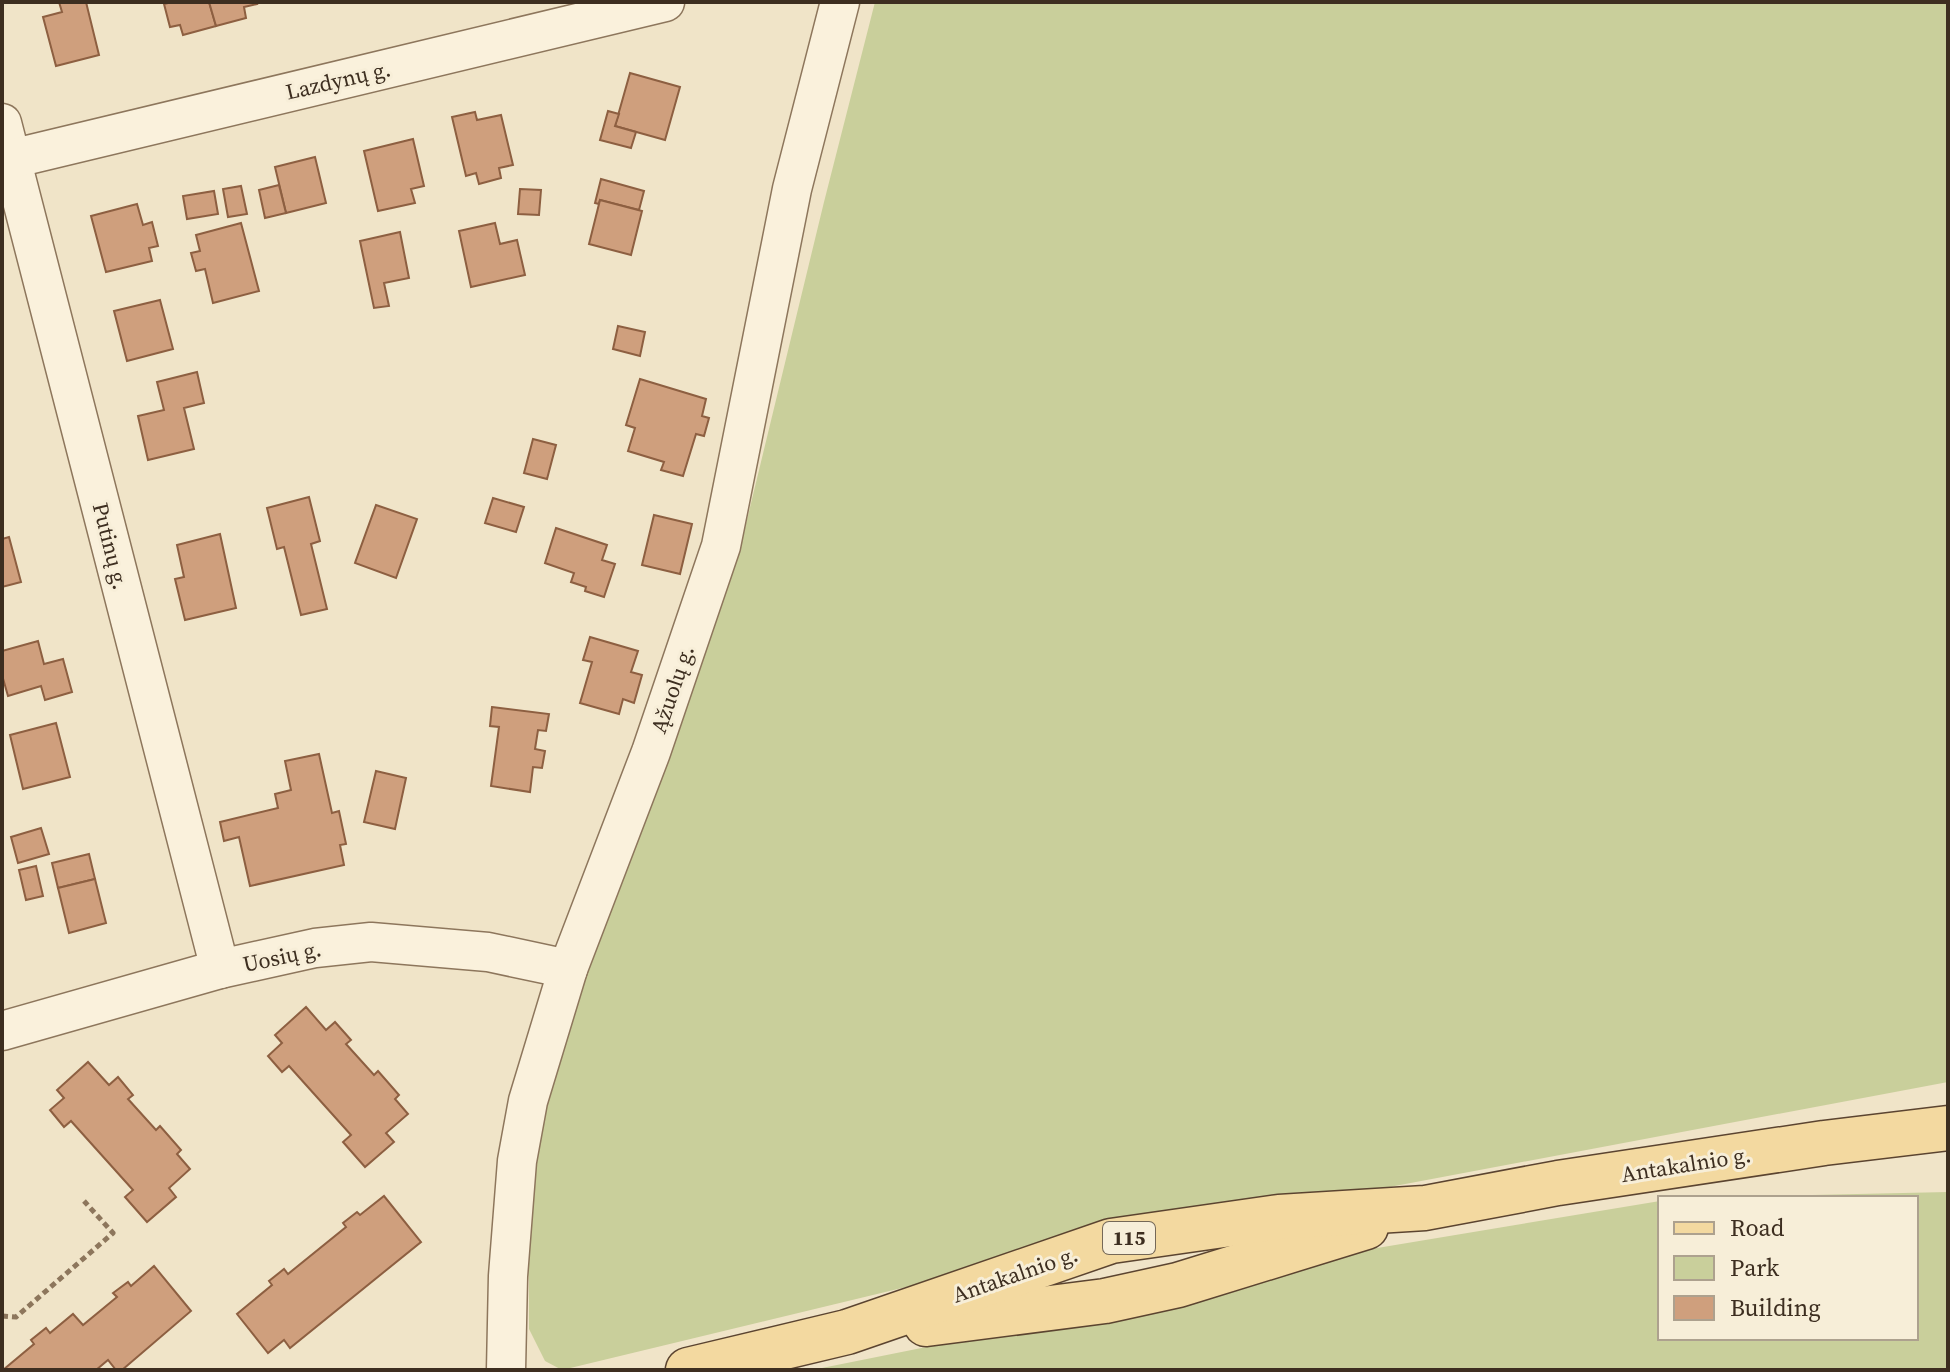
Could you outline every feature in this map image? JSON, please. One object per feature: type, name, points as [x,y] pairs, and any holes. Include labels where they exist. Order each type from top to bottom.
[{"type":"main road","name":"Antakalnio g.","points":[[688,1370],[847,1332],[1111,1241],[1279,1217],[1425,1208],[1558,1183],[1824,1143],[1948,1128]]},
{"type":"main road","name":"Antakalnio g.","points":[[847,1332],[1105,1301],[1163,1289],[1425,1208]]},
{"type":"street","name":"Lazdynų g.","points":[[7,141],[665,2]]},
{"type":"street","name":"Ąžuolų g.","points":[[506,1370],[508,1276],[517,1161],[528,1101],[568,969],[651,752],[721,546],[792,189],[840,2]]},
{"type":"street","name":"Putinų g.","points":[[7,141],[220,969]]},
{"type":"street","name":"Uosių g.","points":[[2,1031],[220,969],[315,948],[371,942],[488,952],[568,969]]},
{"type":"path","points":[[2,1316],[16,1317],[113,1233],[84,1201]]},
{"type":"green space","points":[[875,2],[1948,2],[1948,1082],[1076,1246],[562,1370],[545,1361],[529,1329],[526,1254],[532,1168],[550,1089],[585,969],[745,528]]},
{"type":"green space","points":[[1948,1192],[1948,1370],[812,1370],[1016,1329],[1293,1262],[1658,1201],[1658,1340],[1918,1340],[1918,1196],[1766,1196]]},
{"type":"building","points":[[59,2],[86,2],[99,55],[56,66],[43,17],[62,12]]},
{"type":"building","points":[[209,2],[216,26],[183,35],[180,25],[170,27],[164,4]]},
{"type":"building","points":[[209,2],[257,4],[244,7],[246,18],[216,26]]},
{"type":"building","points":[[630,73],[680,87],[665,140],[615,126]]},
{"type":"building","points":[[608,111],[619,114],[615,126],[636,132],[631,148],[600,140]]},
{"type":"building","points":[[475,112],[477,120],[501,115],[513,165],[499,168],[501,178],[479,184],[476,173],[466,176],[452,117]]},
{"type":"building","points":[[413,139],[424,186],[411,189],[415,203],[378,211],[364,151]]},
{"type":"building","points":[[315,157],[326,203],[286,213],[275,167]]},
{"type":"building","points":[[601,179],[644,191],[639,210],[600,200],[599,204],[595,203]]},
{"type":"building","points":[[279,185],[286,213],[265,218],[259,190]]},
{"type":"building","points":[[241,186],[247,214],[228,217],[223,189]]},
{"type":"building","points":[[520,189],[541,190],[539,215],[518,214]]},
{"type":"building","points":[[214,191],[218,214],[187,219],[183,196]]},
{"type":"building","points":[[600,200],[642,211],[631,255],[589,244]]},
{"type":"building","points":[[137,204],[143,225],[152,222],[158,246],[149,248],[152,261],[106,272],[91,216]]},
{"type":"building","points":[[241,223],[259,291],[213,303],[205,269],[196,271],[191,253],[200,251],[196,235]]},
{"type":"building","points":[[495,223],[500,244],[517,240],[525,275],[471,287],[459,231]]},
{"type":"building","points":[[400,232],[409,278],[384,283],[389,306],[374,308],[360,241]]},
{"type":"building","points":[[160,300],[173,349],[127,361],[114,311]]},
{"type":"building","points":[[618,326],[645,332],[640,356],[613,349]]},
{"type":"building","points":[[197,372],[204,403],[184,408],[194,449],[148,460],[138,416],[164,410],[157,382]]},
{"type":"building","points":[[640,379],[706,399],[702,416],[709,418],[704,436],[696,434],[683,476],[661,470],[664,462],[628,451],[635,428],[626,425]]},
{"type":"building","points":[[533,439],[556,445],[547,479],[524,473]]},
{"type":"building","points":[[309,497],[320,541],[311,544],[327,609],[301,615],[284,547],[277,549],[267,508]]},
{"type":"building","points":[[493,498],[524,507],[516,532],[485,523]]},
{"type":"building","points":[[376,505],[417,519],[396,578],[355,563]]},
{"type":"building","points":[[654,515],[692,524],[680,574],[642,565]]},
{"type":"building","points":[[556,528],[607,545],[602,560],[615,564],[604,597],[585,591],[586,587],[571,582],[574,573],[545,563]]},
{"type":"building","points":[[220,534],[236,608],[185,620],[175,579],[184,577],[177,545]]},
{"type":"building","points":[[9,537],[21,582],[2,587],[2,539]]},
{"type":"building","points":[[590,637],[638,651],[631,672],[642,675],[634,703],[623,699],[619,714],[580,703],[592,662],[583,660]]},
{"type":"building","points":[[38,641],[44,664],[63,659],[72,692],[45,700],[41,686],[8,696],[2,675],[2,651]]},
{"type":"building","points":[[492,707],[549,714],[546,731],[538,730],[535,749],[545,751],[542,768],[533,767],[530,792],[491,786],[499,727],[490,726]]},
{"type":"building","points":[[56,723],[70,777],[23,789],[10,735]]},
{"type":"building","points":[[319,754],[332,813],[339,811],[346,844],[340,845],[344,865],[250,886],[239,837],[224,841],[220,822],[278,808],[275,794],[291,790],[285,761]]},
{"type":"building","points":[[376,771],[406,778],[395,829],[364,822]]},
{"type":"building","points":[[41,828],[49,854],[18,863],[11,837]]},
{"type":"building","points":[[89,854],[95,879],[58,888],[52,863]]},
{"type":"building","points":[[36,866],[43,896],[26,900],[19,870]]},
{"type":"building","points":[[95,879],[106,923],[69,933],[58,888]]},
{"type":"building","points":[[306,1007],[326,1030],[335,1022],[351,1040],[346,1044],[374,1075],[378,1071],[399,1095],[395,1099],[408,1114],[386,1133],[394,1142],[365,1167],[343,1142],[351,1135],[289,1066],[282,1072],[268,1056],[282,1043],[275,1035]]},
{"type":"building","points":[[88,1062],[109,1085],[118,1077],[133,1095],[128,1099],[156,1130],[160,1126],[181,1150],[177,1154],[190,1169],[169,1188],[176,1197],[147,1222],[125,1197],[133,1190],[71,1121],[64,1127],[50,1110],[64,1098],[57,1090]]},
{"type":"building","points":[[384,1196],[421,1242],[290,1348],[284,1340],[268,1353],[237,1314],[272,1285],[269,1281],[284,1269],[288,1274],[346,1227],[343,1223],[357,1212],[360,1215]]},
{"type":"building","points":[[154,1266],[191,1311],[122,1370],[116,1370],[108,1360],[96,1370],[3,1370],[34,1344],[31,1340],[46,1328],[50,1333],[73,1314],[83,1325],[117,1297],[113,1293],[128,1282],[131,1286]]}]
